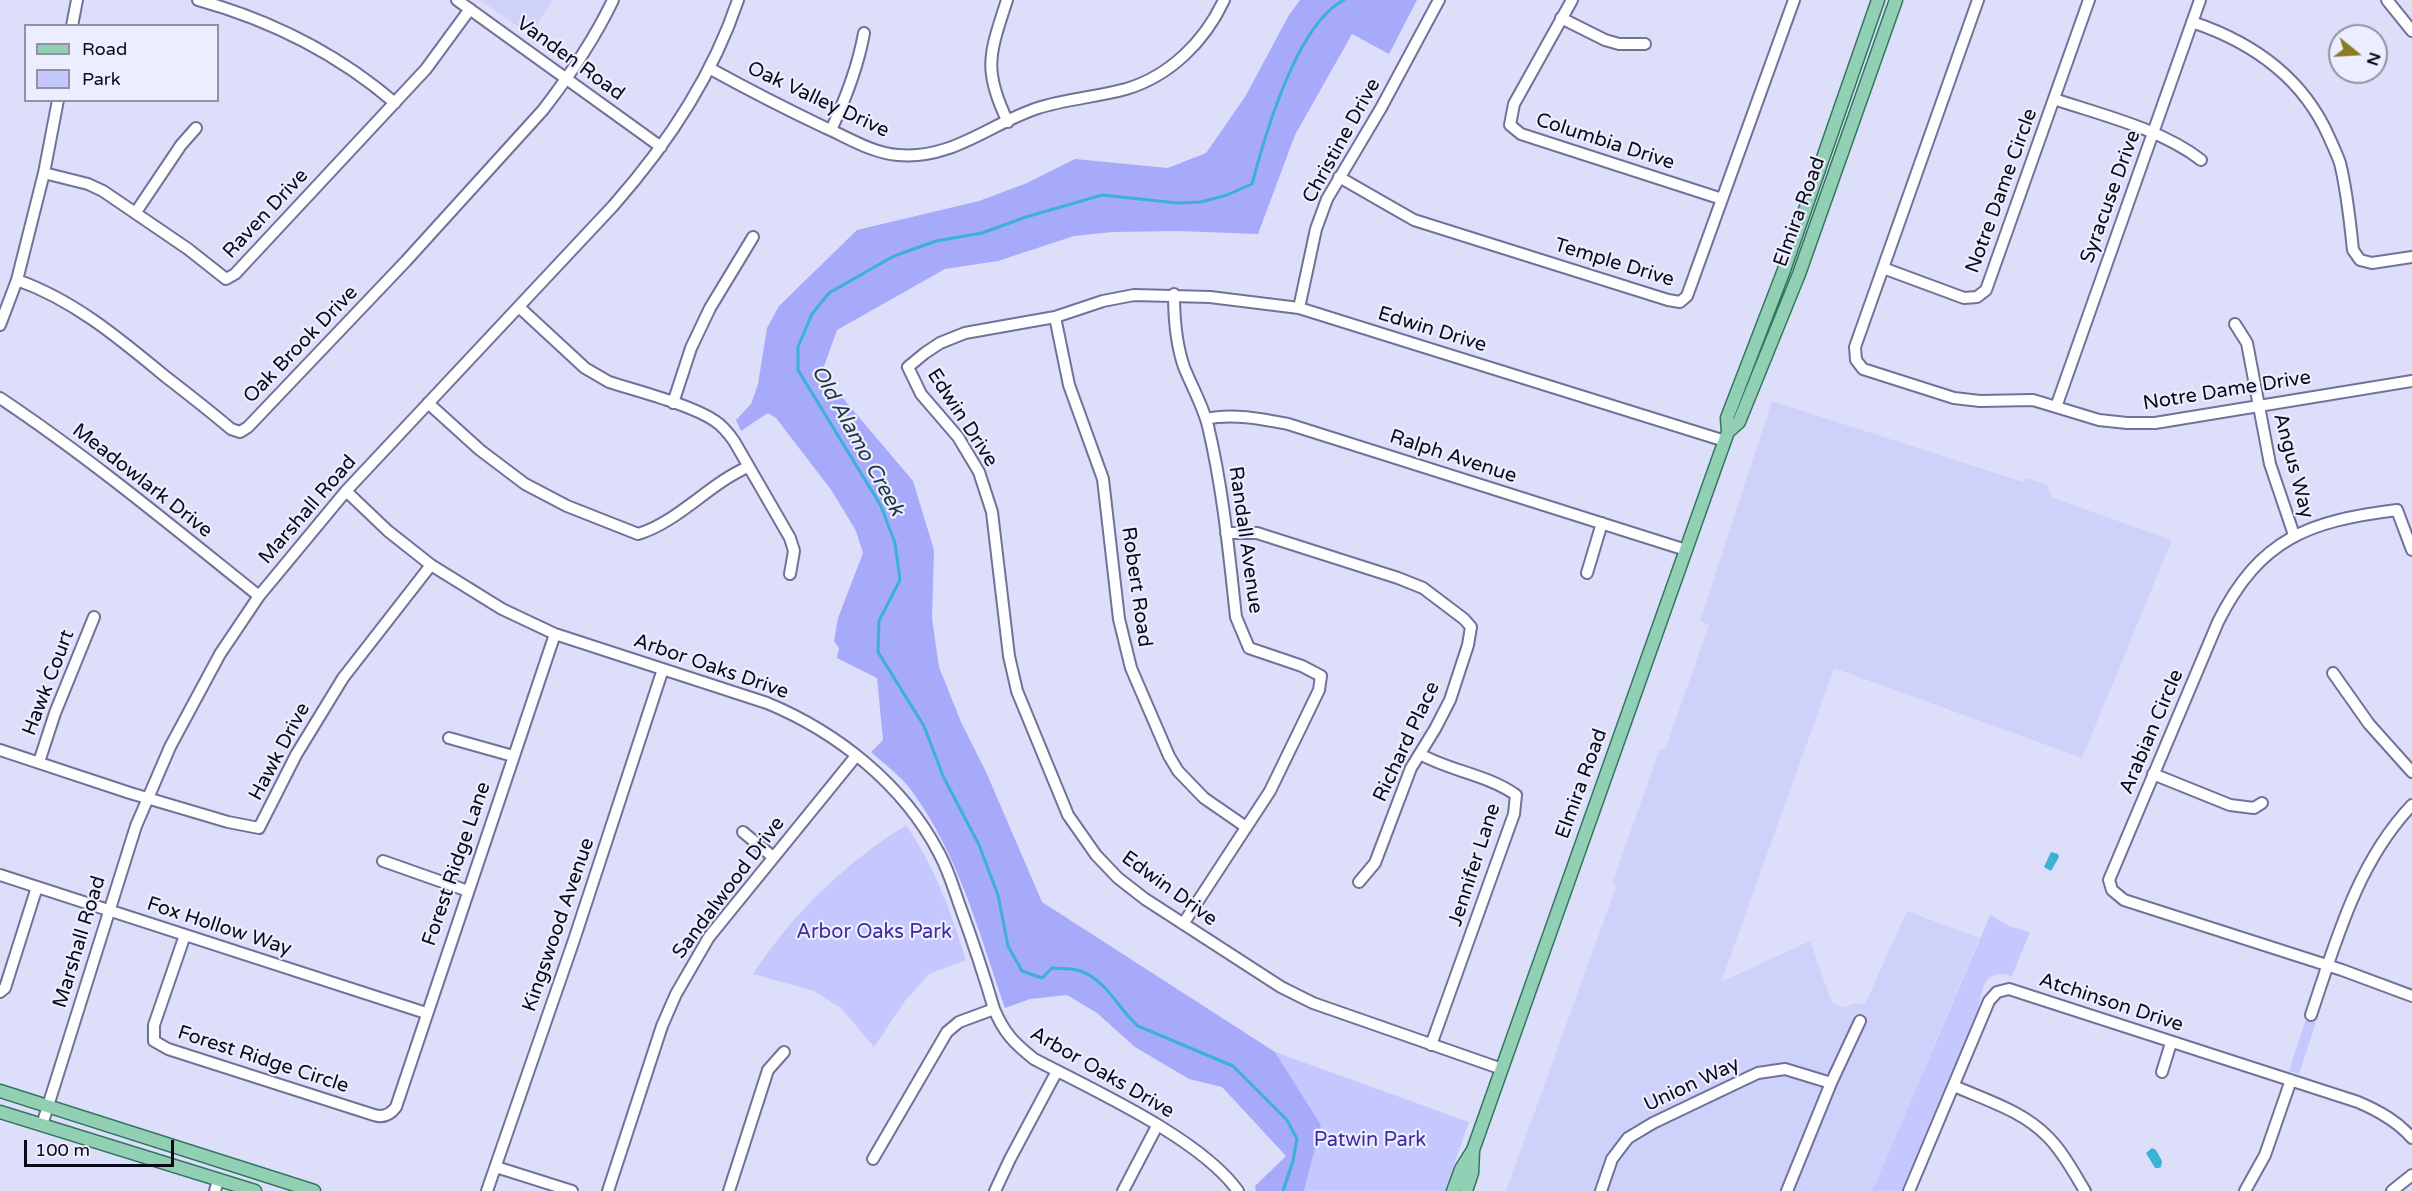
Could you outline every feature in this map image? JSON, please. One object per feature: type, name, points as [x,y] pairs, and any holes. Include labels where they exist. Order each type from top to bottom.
[{"type":"main road","name":"Elmira Road","points":[[1453,1191],[1461,1168],[1473,1150],[1502,1070],[1727,436],[1727,418],[1784,270],[1878,0]]},
{"type":"main road","name":"Elmira Road","points":[[1727,436],[1739,422],[1799,274],[1896,0]]},
{"type":"main road","points":[[0,1091],[314,1191]]},
{"type":"main road","points":[[0,1112],[217,1185],[255,1191]]},
{"type":"main road","name":"Elmira Road","points":[[1466,1191],[1472,1173],[1473,1150]]},
{"type":"street","points":[[72,24],[77,0]]},
{"type":"street","points":[[198,0],[283,31],[328,54],[365,78],[395,103]]},
{"type":"street","name":"Vanden Road","points":[[458,0],[662,147]]},
{"type":"street","points":[[568,79],[613,0]]},
{"type":"street","name":"Marshall Road","points":[[42,1125],[109,910],[147,798],[201,687],[259,596],[346,491],[613,206],[662,147],[709,68],[738,0]]},
{"type":"street","points":[[1007,0],[993,42],[991,79],[1008,122]]},
{"type":"street","name":"Oak Valley Drive","points":[[709,68],[874,150],[896,155],[920,155],[947,151],[1037,108],[1126,89],[1158,75],[1187,53],[1204,34],[1224,0]]},
{"type":"street","name":"Christine Drive","points":[[1299,308],[1316,229],[1324,206],[1381,108],[1439,0]]},
{"type":"street","name":"Columbia Drive","points":[[1572,0],[1514,104],[1510,125],[1521,134],[1722,199]]},
{"type":"street","name":"Temple Drive","points":[[1339,177],[1414,220],[1680,302],[1687,296],[1794,0]]},
{"type":"street","points":[[1883,268],[1978,0]]},
{"type":"street","name":"Notre Dame Circle","points":[[1883,268],[1964,298],[1977,297],[1983,293],[1989,285],[2089,0]]},
{"type":"street","name":"Syracuse Drive","points":[[2056,407],[2200,0]]},
{"type":"street","points":[[2387,0],[2412,31]]},
{"type":"street","name":"Raven Drive","points":[[44,173],[88,184],[136,212],[226,279],[235,274],[426,69],[470,9]]},
{"type":"street","points":[[1562,18],[1605,40],[1619,44],[1645,44]]},
{"type":"street","points":[[2192,22],[2232,37],[2250,47],[2283,72],[2322,121],[2339,162],[2353,250],[2360,260],[2372,263],[2412,257]]},
{"type":"street","points":[[831,130],[856,67],[864,33]]},
{"type":"street","name":"Oak Brook Drive","points":[[16,280],[49,292],[69,304],[121,340],[231,429],[240,432],[248,427],[300,374],[414,252],[543,110],[568,79]]},
{"type":"street","points":[[2054,99],[2153,134],[2185,148],[2201,160]]},
{"type":"street","points":[[0,325],[16,280],[44,173],[58,102]]},
{"type":"street","points":[[136,212],[181,145],[196,128]]},
{"type":"street","points":[[673,403],[691,348],[710,308],[753,237]]},
{"type":"street","name":"Notre Dame Drive","points":[[1883,268],[1855,347],[1856,360],[1866,371],[1941,395],[1966,400],[2033,400],[2099,420],[2155,423],[2412,381]]},
{"type":"street","name":"Edwin Drive","points":[[1502,1070],[1313,1003],[1281,987],[1145,899],[1118,878],[1096,855],[1068,815],[1017,691],[1009,656],[992,512],[979,472],[958,437],[921,394],[908,367],[940,343],[965,333],[1054,317],[1102,301],[1134,295],[1174,294],[1247,300],[1299,308],[1727,436]]},
{"type":"street","name":"Randall Avenue","points":[[1174,294],[1178,342],[1183,363],[1206,419],[1222,494],[1236,617],[1249,648],[1311,669],[1321,676],[1319,690],[1270,791],[1183,924]]},
{"type":"street","points":[[519,307],[585,368],[597,376],[713,419],[724,427],[735,441],[790,537],[794,551],[790,574]]},
{"type":"street","name":"Robert Road","points":[[1054,317],[1069,385],[1103,479],[1119,619],[1131,668],[1169,756],[1178,771],[1204,798],[1246,827]]},
{"type":"street","name":"Angus Way","points":[[2235,324],[2247,343],[2270,464],[2294,536]]},
{"type":"street","name":"Meadowlark Drive","points":[[0,398],[155,513],[259,596]]},
{"type":"street","points":[[428,403],[480,450],[525,484],[567,506],[638,534],[652,529],[689,506],[734,473],[748,467]]},
{"type":"street","name":"Ralph Avenue","points":[[1206,419],[1229,417],[1288,424],[1686,550]]},
{"type":"street","name":"Arbor Oaks Drive","points":[[346,491],[388,531],[431,565],[502,609],[555,634],[767,702],[795,715],[839,742],[887,782],[918,819],[939,853],[952,882],[994,1009],[1002,1028],[1017,1046],[1034,1059],[1157,1126],[1199,1154],[1238,1191]]},
{"type":"street","name":"Arabian Circle","points":[[2328,966],[2124,900],[2115,894],[2109,883],[2109,876],[2228,603],[2254,567],[2265,556],[2294,536],[2334,520],[2397,510],[2412,550]]},
{"type":"street","points":[[1587,573],[1602,523]]},
{"type":"street","name":"Richard Place","points":[[1226,533],[1257,533],[1398,578],[1423,588],[1468,622],[1471,627],[1450,700],[1401,792],[1375,863],[1359,882]]},
{"type":"street","name":"Hawk Drive","points":[[0,750],[147,798],[228,822],[259,828],[296,755],[343,678],[431,565]]},
{"type":"street","name":"Hawk Court","points":[[39,762],[55,713],[94,617]]},
{"type":"street","name":"Forest Ridge Lane","points":[[396,1107],[555,634]]},
{"type":"street","name":"Kingswood Avenue","points":[[487,1191],[574,940],[663,669]]},
{"type":"street","points":[[2333,673],[2369,724],[2412,772]]},
{"type":"street","points":[[449,738],[513,756]]},
{"type":"street","name":"Jennifer Lane","points":[[1420,754],[1433,761],[1505,787],[1516,795],[1514,814],[1431,1045]]},
{"type":"street","name":"Sandalwood Drive","points":[[608,1191],[662,1026],[676,993],[709,937],[856,756]]},
{"type":"street","points":[[2153,774],[2230,805],[2253,808],[2262,803]]},
{"type":"street","points":[[2311,1015],[2349,903],[2364,873],[2400,817],[2412,805]]},
{"type":"street","points":[[743,832],[773,857]]},
{"type":"street","points":[[383,861],[468,891]]},
{"type":"street","name":"Fox Hollow Way","points":[[0,875],[426,1013]]},
{"type":"street","points":[[0,993],[5,988],[37,887]]},
{"type":"street","name":"Forest Ridge Circle","points":[[184,935],[154,1025],[154,1041],[168,1049],[380,1117],[392,1112],[396,1107]]},
{"type":"street","points":[[2328,966],[2412,996]]},
{"type":"street","name":"Atchinson Drive","points":[[1909,1191],[1989,1001],[2002,990],[2015,990],[2373,1108],[2401,1126],[2412,1138]]},
{"type":"street","points":[[873,1160],[946,1032],[959,1022],[994,1009]]},
{"type":"street","points":[[1787,1191],[1831,1083],[1860,1021]]},
{"type":"street","points":[[2162,1072],[2171,1043]]},
{"type":"street","points":[[729,1191],[768,1070],[784,1052]]},
{"type":"street","name":"Union Way","points":[[1601,1191],[1612,1159],[1628,1138],[1653,1123],[1743,1080],[1758,1073],[1785,1069],[1831,1083]]},
{"type":"street","points":[[995,1191],[1057,1071]]},
{"type":"street","points":[[2245,1191],[2265,1155],[2291,1080]]},
{"type":"street","points":[[1954,1086],[2015,1113],[2033,1124],[2061,1153],[2085,1191]]},
{"type":"street","points":[[1123,1191],[1157,1126]]},
{"type":"street","points":[[496,1167],[572,1191]]},
{"type":"street","points":[[2392,1191],[2412,1175]]},
{"type":"shaded area","points":[[480,0],[553,0],[530,35]]},
{"type":"shaded area","points":[[1300,0],[1417,0],[1389,54],[1352,34],[1295,135],[1258,234],[1179,231],[1113,232],[1074,236],[998,261],[945,269],[837,330],[823,369],[836,390],[913,481],[934,550],[932,618],[939,667],[961,722],[986,772],[1042,902],[1275,1052],[1321,1125],[1304,1191],[1256,1191],[1255,1186],[1286,1156],[1222,1087],[1189,1079],[1135,1047],[1097,1013],[1067,995],[1030,999],[1005,1008],[966,895],[942,841],[928,815],[907,785],[871,752],[883,740],[877,678],[837,658],[839,648],[834,641],[838,618],[863,553],[856,531],[832,491],[776,418],[768,413],[741,431],[736,420],[751,404],[758,384],[767,328],[779,306],[857,230],[979,201],[1027,183],[1075,159],[1168,168],[1206,153],[1245,97],[1289,15]]},
{"type":"shaded area","points":[[1772,401],[2023,482],[2025,478],[2046,484],[2053,498],[2172,540],[2082,758],[1834,668],[1721,982],[1810,941],[1832,1003],[1845,1008],[1852,1004],[1865,1004],[1907,911],[1979,938],[1872,1191],[1506,1191],[1616,887],[1613,881],[1659,751],[1666,747],[1709,625],[1700,621]]},
{"type":"shaded area","points":[[2051,852],[2058,854],[2059,857],[2051,871],[2044,867]]},
{"type":"shaded area","points":[[2152,1148],[2156,1150],[2162,1161],[2159,1168],[2155,1168],[2146,1153]]},
{"type":"green space","name":"Arbor Oaks Park","points":[[906,825],[926,858],[941,890],[966,960],[929,974],[905,1001],[874,1047],[841,1008],[814,991],[753,974],[785,930],[821,891],[861,856]]},
{"type":"green space","points":[[1990,915],[2009,926],[2030,932],[2012,976],[1995,975],[1986,982],[1978,1009],[1901,1191],[1872,1191]]},
{"type":"green space","points":[[2306,1019],[2316,1022],[2299,1074],[2289,1071]]},
{"type":"green space","name":"Patwin Park","points":[[1275,1052],[1469,1122],[1445,1191],[1304,1191],[1321,1125]]},
{"type":"waterway","name":"Old Alamo Creek","points":[[1283,1191],[1293,1161],[1297,1139],[1287,1120],[1233,1066],[1138,1026],[1105,988],[1089,975],[1070,969],[1052,968],[1042,978],[1022,971],[1008,946],[998,895],[979,845],[943,776],[924,726],[878,652],[879,621],[900,580],[895,543],[881,506],[798,370],[798,347],[812,314],[829,293],[894,256],[936,241],[982,233],[1026,217],[1102,195],[1177,203],[1201,202],[1227,195],[1252,184],[1274,111],[1298,56],[1312,32],[1327,13],[1344,0]]}]
